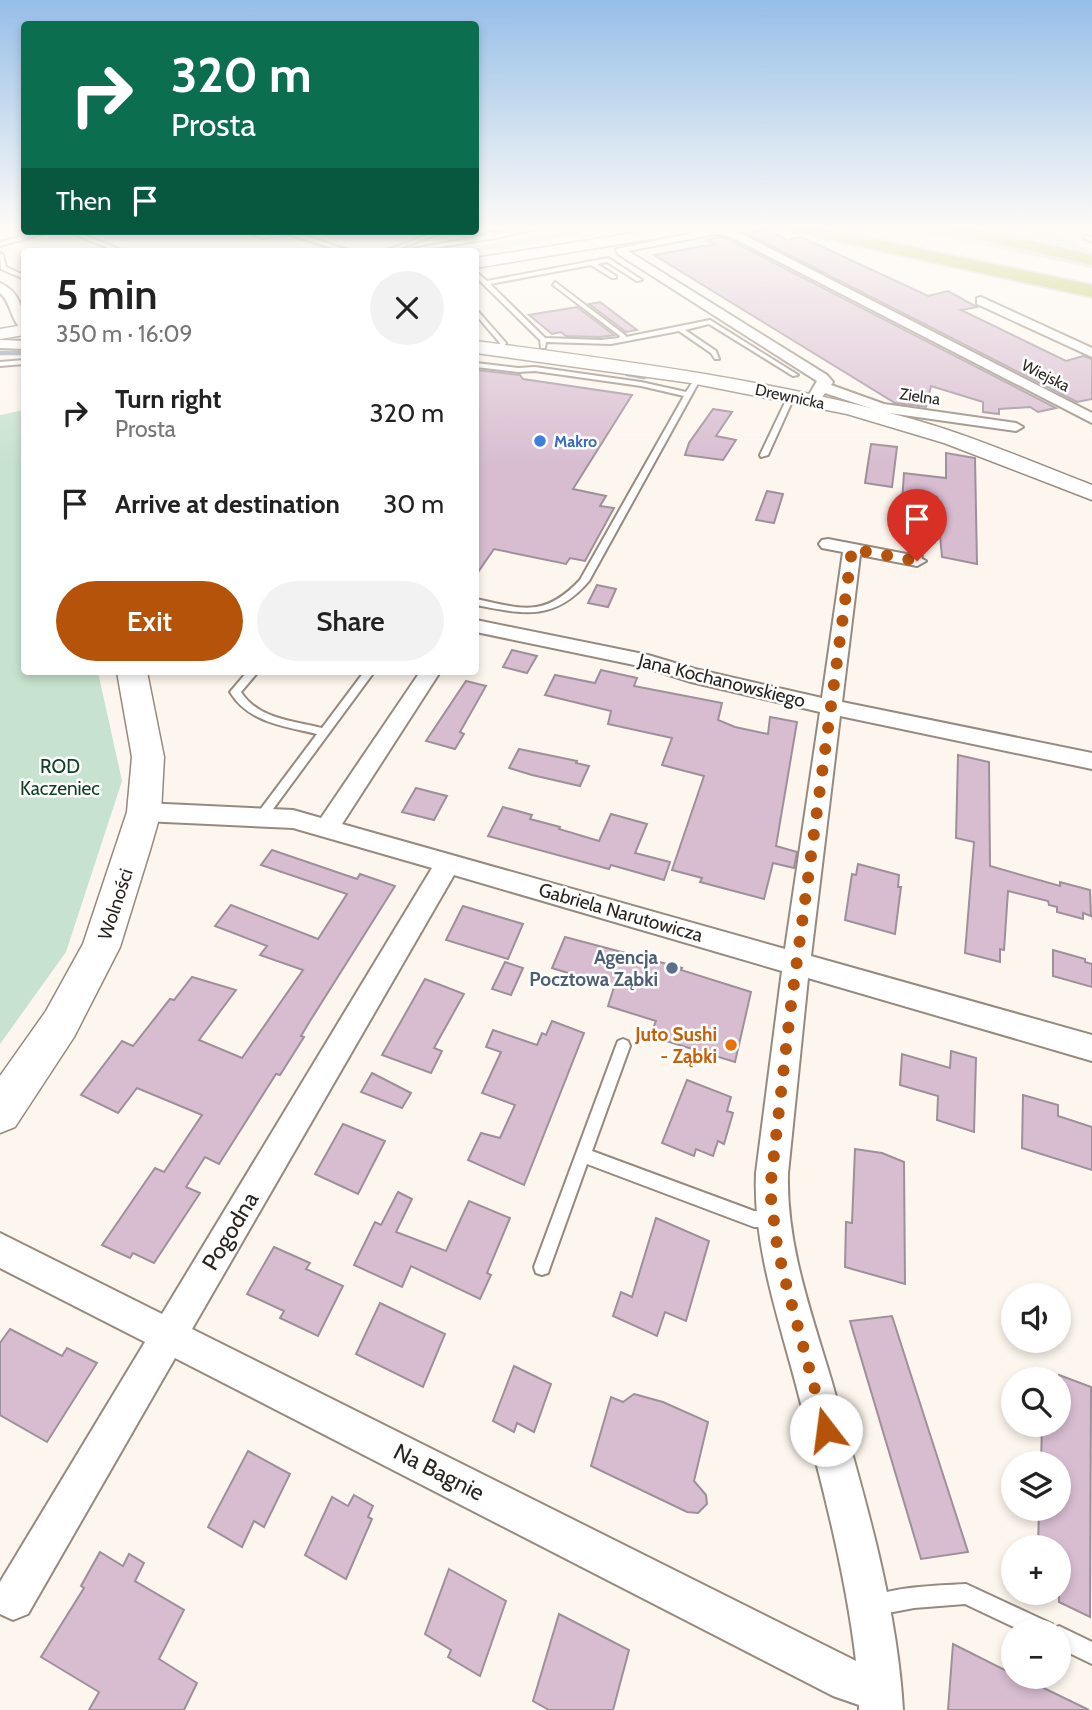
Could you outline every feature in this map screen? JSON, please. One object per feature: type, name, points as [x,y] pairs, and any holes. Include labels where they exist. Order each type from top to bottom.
[{"type":"street","name":"Zielna","points":[[708,306],[821,377],[826,382],[818,394],[882,408],[1016,427]]},
{"type":"street","name":"Wiejska","points":[[873,306],[1092,419]]},
{"type":"street","points":[[991,306],[1092,353]]},
{"type":"street","points":[[0,333],[21,326]]},
{"type":"street","points":[[0,344],[21,343]]},
{"type":"street","name":"Drewnicka","points":[[479,347],[500,350],[540,348],[701,381],[791,395],[818,394],[927,430],[1092,493]]},
{"type":"street","points":[[828,544],[917,561]]},
{"type":"street","points":[[852,549],[772,1173],[773,1219],[784,1276],[840,1481],[869,1606],[881,1699]]},
{"type":"street","name":"Jana Kochanowskiego","points":[[479,626],[648,661],[691,675],[831,707],[1092,761]]},
{"type":"street","name":"Wolności","points":[[0,1112],[60,1024],[101,947],[144,812],[148,757],[133,675]]},
{"type":"street","points":[[326,828],[428,675]]},
{"type":"street","name":"Gabriela Narutowicza","points":[[144,812],[293,819],[1092,1048]]},
{"type":"street","name":"Pogodna","points":[[13,1599],[448,863]]},
{"type":"street","name":"Na Bagnie","points":[[0,1250],[881,1699]]},
{"type":"lane","points":[[505,306],[540,348],[559,339],[597,344],[710,322],[795,375]]},
{"type":"lane","points":[[584,306],[623,336],[621,340]]},
{"type":"lane","points":[[479,315],[503,343],[500,350]]},
{"type":"lane","points":[[680,329],[714,352],[717,358]]},
{"type":"lane","points":[[0,364],[21,362]]},
{"type":"lane","points":[[479,365],[518,370],[535,369],[641,384],[701,381]]},
{"type":"lane","points":[[479,603],[528,611],[557,607],[569,599],[584,581],[701,381]]},
{"type":"lane","points":[[764,455],[791,395]]},
{"type":"lane","points":[[917,561],[919,546],[930,542],[932,500]]},
{"type":"lane","points":[[250,675],[235,692],[245,708],[324,732]]},
{"type":"lane","points":[[261,817],[367,675]]},
{"type":"lane","points":[[542,1267],[623,1046]]},
{"type":"lane","points":[[583,1156],[754,1219],[773,1219]]},
{"type":"lane","points":[[869,1606],[914,1598],[966,1594],[1019,1619]]},
{"type":"lane","points":[[1071,1643],[1092,1653]]},
{"type":"green space","name":"ROD Kaczeniec","points":[[21,411],[21,675],[99,675],[122,781],[66,952],[0,1044],[0,415]]},
{"type":"building","points":[[591,306],[605,306],[637,330],[626,332]]},
{"type":"building","points":[[737,306],[858,306],[1056,408],[1038,412],[1030,407],[999,409],[999,414],[983,412],[983,402],[931,386],[926,407],[895,403]]},
{"type":"building","points":[[889,306],[975,306],[977,307],[961,310],[1066,361],[1083,356],[1092,359],[1092,399],[1077,402]]},
{"type":"building","points":[[577,307],[614,335],[600,337],[566,336],[561,332],[552,334],[529,315]]},
{"type":"building","name":"Makro","points":[[479,370],[632,395],[573,489],[606,496],[600,506],[614,508],[585,561],[570,558],[566,564],[494,549],[479,571]]},
{"type":"building","points":[[713,409],[732,412],[716,436],[736,440],[723,460],[685,455],[689,443]]},
{"type":"building","points":[[871,444],[897,447],[892,487],[865,483]]},
{"type":"building","points":[[946,453],[975,458],[977,564],[942,557],[940,536],[937,536],[937,497],[930,495],[926,498],[924,534],[900,530],[904,473],[946,478]]},
{"type":"building","points":[[767,491],[783,494],[774,523],[756,520]]},
{"type":"building","points":[[597,585],[616,589],[608,607],[588,603]]},
{"type":"building","points":[[512,650],[537,656],[527,673],[503,667]]},
{"type":"building","points":[[601,670],[637,678],[634,686],[722,703],[718,720],[735,727],[768,734],[770,717],[797,722],[776,846],[797,852],[794,868],[773,863],[764,899],[700,882],[702,878],[672,870],[704,776],[662,765],[672,738],[608,724],[611,711],[545,695],[555,675],[595,683]]},
{"type":"building","points":[[466,681],[486,686],[460,732],[464,734],[455,749],[426,741]]},
{"type":"building","points":[[519,749],[589,766],[580,786],[532,775],[509,768]]},
{"type":"building","points":[[958,755],[989,762],[990,866],[1060,886],[1060,882],[1090,890],[1091,916],[1083,913],[1083,919],[1057,912],[1057,907],[1049,905],[1048,901],[1008,891],[1004,950],[1000,949],[1000,962],[965,953],[974,842],[956,838]]},
{"type":"building","points":[[416,788],[447,796],[434,820],[402,812]]},
{"type":"building","points":[[503,807],[532,815],[530,819],[599,841],[611,814],[647,824],[635,853],[670,862],[664,880],[611,865],[609,869],[488,836]]},
{"type":"building","points":[[272,850],[357,879],[360,874],[395,886],[310,1021],[301,1036],[304,1037],[280,1075],[276,1074],[219,1164],[205,1157],[186,1187],[200,1193],[154,1263],[133,1253],[130,1258],[102,1245],[155,1168],[164,1172],[202,1115],[137,1088],[118,1113],[81,1095],[122,1041],[133,1046],[170,999],[174,1000],[192,977],[236,990],[199,1040],[242,1058],[303,970],[260,955],[267,946],[215,926],[231,905],[318,939],[347,894],[261,865]]},
{"type":"building","points":[[858,864],[899,875],[898,887],[901,887],[895,934],[845,920],[852,874],[856,875]]},
{"type":"building","points":[[463,906],[523,924],[508,959],[446,940]]},
{"type":"building","points":[[565,937],[682,968],[681,970],[751,992],[735,1062],[650,1036],[656,1021],[608,1006],[614,987],[552,968]]},
{"type":"building","points":[[1053,950],[1085,959],[1085,962],[1092,964],[1092,987],[1053,976]]},
{"type":"building","points":[[505,962],[523,968],[511,995],[492,989]]},
{"type":"building","points":[[425,979],[464,994],[434,1048],[442,1051],[431,1073],[382,1055]]},
{"type":"building","points":[[552,1021],[584,1033],[524,1185],[468,1160],[481,1133],[500,1138],[515,1105],[482,1093],[501,1052],[486,1047],[493,1030],[537,1045],[542,1033],[546,1035]]},
{"type":"building","points":[[951,1051],[976,1058],[974,1132],[937,1120],[938,1096],[900,1085],[902,1054],[950,1068]]},
{"type":"building","points":[[372,1073],[411,1093],[402,1108],[361,1092]]},
{"type":"building","points":[[687,1080],[731,1097],[727,1111],[733,1113],[724,1144],[718,1141],[713,1156],[696,1149],[694,1156],[662,1143]]},
{"type":"building","points":[[1023,1095],[1058,1105],[1058,1116],[1092,1127],[1092,1170],[1022,1148]]},
{"type":"building","points":[[343,1124],[385,1141],[358,1194],[315,1174]]},
{"type":"building","points":[[855,1149],[882,1153],[904,1162],[905,1284],[845,1267],[846,1222],[852,1223]]},
{"type":"building","points":[[398,1192],[412,1199],[396,1232],[446,1251],[469,1201],[510,1218],[487,1273],[491,1275],[480,1299],[411,1266],[402,1287],[354,1265],[375,1222],[381,1225]]},
{"type":"building","points":[[656,1218],[709,1241],[686,1321],[665,1312],[657,1336],[613,1316],[621,1292],[632,1297]]},
{"type":"building","points":[[274,1247],[310,1263],[306,1269],[343,1286],[318,1336],[280,1318],[284,1311],[247,1294]]},
{"type":"building","points":[[380,1303],[445,1334],[423,1387],[356,1354]]},
{"type":"building","points":[[892,1316],[968,1552],[921,1559],[850,1321]]},
{"type":"building","points":[[10,1329],[62,1356],[67,1348],[97,1363],[47,1442],[0,1415],[0,1343]]},
{"type":"building","points":[[514,1366],[551,1384],[534,1432],[517,1423],[514,1432],[493,1421]]},
{"type":"building","points":[[1071,1380],[1091,1387],[1090,1617],[1065,1605],[1071,1605],[1071,1535],[1038,1535],[1039,1521],[1071,1521],[1071,1451],[1041,1451],[1042,1437],[1071,1437]]},
{"type":"building","points":[[634,1394],[663,1402],[708,1422],[694,1481],[706,1495],[707,1504],[698,1513],[687,1512],[591,1466],[611,1397],[623,1402]]},
{"type":"building","points":[[248,1451],[290,1474],[264,1527],[254,1521],[242,1547],[208,1527]]},
{"type":"building","points":[[354,1495],[373,1506],[368,1517],[372,1519],[346,1579],[305,1555],[332,1497],[348,1506]]},
{"type":"building","points":[[100,1552],[123,1566],[129,1554],[144,1563],[135,1581],[184,1610],[159,1659],[197,1683],[184,1710],[89,1710],[99,1692],[41,1657],[84,1588],[81,1586]]},
{"type":"building","points":[[449,1569],[506,1601],[480,1676],[448,1657],[451,1650],[425,1634]]},
{"type":"building","points":[[559,1614],[629,1650],[613,1710],[549,1710],[533,1701]]},
{"type":"building","points":[[953,1644],[1001,1668],[1001,1689],[1046,1689],[1089,1710],[948,1710]]},
{"type":"waterway","points":[[0,353],[21,353]]},
{"type":"waterway","points":[[627,374],[644,377]]},
{"type":"place","name":"Makro","points":[[540,441]]},
{"type":"place","name":"Agencja Pocztowa Ząbki","points":[[672,968]]},
{"type":"place","name":"Juto Sushi - Ząbki","points":[[731,1045]]},
{"type":"route","points":[[826,1430],[784,1276],[770,1190],[790,1013],[852,549],[917,561]]}]
